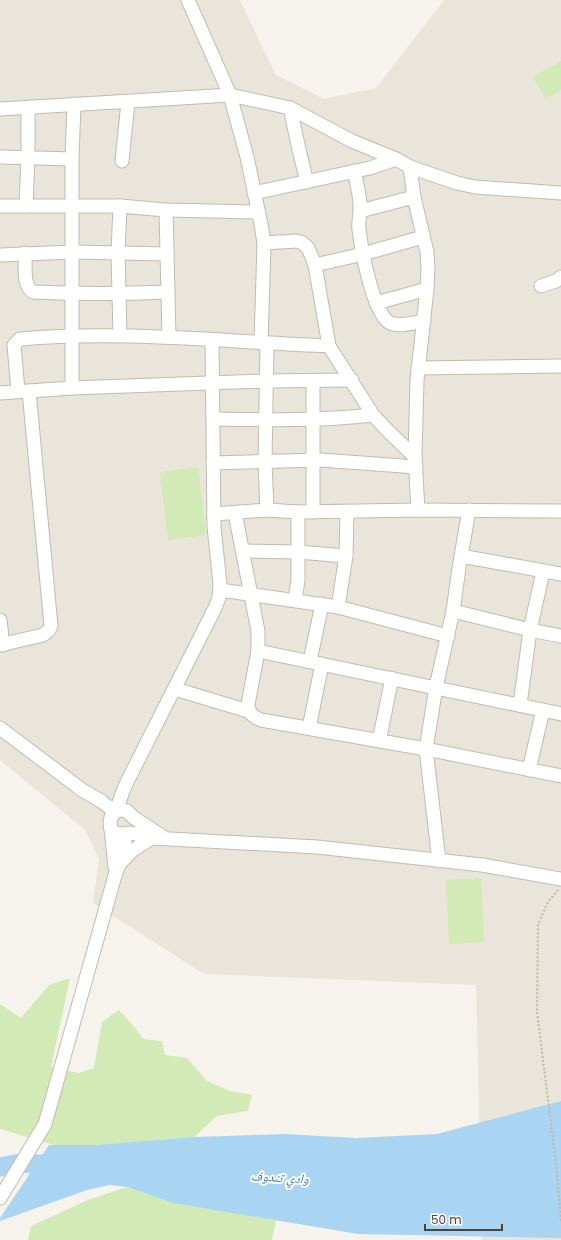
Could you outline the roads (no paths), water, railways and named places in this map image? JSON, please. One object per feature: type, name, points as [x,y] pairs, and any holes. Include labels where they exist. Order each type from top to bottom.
[{"type":"street","points":[[188,0],[230,95],[242,140],[264,243],[264,343],[267,420],[265,462],[267,510]]},
{"type":"street","points":[[0,109],[230,95],[290,108],[352,140],[396,159],[410,167],[440,178],[475,187],[561,193]]},
{"type":"street","points":[[122,161],[128,102]]},
{"type":"street","points":[[72,388],[72,159],[74,104]]},
{"type":"street","points":[[26,206],[28,108]]},
{"type":"street","points":[[290,108],[307,182]]},
{"type":"street","points":[[0,157],[72,159]]},
{"type":"street","points":[[254,193],[370,168],[396,159]]},
{"type":"street","points":[[410,167],[414,197],[428,260],[427,289],[418,368],[416,462],[418,510]]},
{"type":"street","points":[[354,171],[360,211],[358,221],[363,254],[376,303],[382,316],[392,324],[397,325],[424,321]]},
{"type":"street","points":[[360,211],[414,197]]},
{"type":"street","points":[[0,206],[120,206],[166,210],[258,212]]},
{"type":"street","points":[[120,206],[118,253],[120,336]]},
{"type":"street","points":[[166,210],[169,337]]},
{"type":"street","points":[[315,265],[363,254],[423,237]]},
{"type":"street","points":[[264,243],[301,242],[308,248],[315,265],[329,346],[373,415],[416,462]]},
{"type":"street","points":[[0,255],[73,252],[167,254]]},
{"type":"street","points":[[26,253],[26,284],[33,292],[72,294],[168,292]]},
{"type":"street","points":[[541,286],[556,281],[561,276]]},
{"type":"street","points":[[376,303],[427,289]]},
{"type":"street","points":[[0,620],[1,645],[43,635],[51,626],[24,391],[14,345],[17,341],[20,339],[72,336],[120,336],[169,337],[329,346]]},
{"type":"street","points":[[118,868],[113,819],[123,791],[215,608],[220,590],[214,527],[212,340]]},
{"type":"street","points":[[418,368],[561,366]]},
{"type":"street","points":[[0,393],[72,388],[266,381],[352,380]]},
{"type":"street","points":[[313,381],[313,512]]},
{"type":"street","points":[[213,419],[312,420],[373,415]]},
{"type":"street","points":[[213,463],[312,461],[416,462]]},
{"type":"street","points":[[214,514],[267,510],[298,512],[418,510],[561,511]]},
{"type":"street","points":[[439,861],[426,749],[436,687],[453,611],[469,510]]},
{"type":"street","points":[[295,600],[298,580],[298,512]]},
{"type":"street","points":[[338,607],[346,556],[347,512]]},
{"type":"street","points":[[235,513],[258,631],[258,651],[249,696],[248,711]]},
{"type":"street","points":[[242,551],[298,552],[346,556]]},
{"type":"street","points":[[461,556],[543,572],[561,574]]},
{"type":"street","points":[[520,705],[530,630],[543,572]]},
{"type":"street","points":[[220,590],[338,607],[448,636]]},
{"type":"street","points":[[309,728],[322,604]]},
{"type":"street","points":[[453,611],[561,636]]},
{"type":"street","points":[[258,651],[561,714]]},
{"type":"street","points":[[379,741],[392,678]]},
{"type":"street","points":[[174,689],[248,711],[254,718],[261,720],[426,749],[561,776]]},
{"type":"street","points":[[529,770],[543,710]]},
{"type":"street","points":[[0,728],[82,790],[101,801],[113,819],[116,833],[166,839],[317,847],[482,865],[561,879]]},
{"type":"street","points":[[0,1198],[45,1124],[127,834],[135,825],[132,815],[128,780]]},
{"type":"street","points":[[113,819],[124,810],[166,839]]},
{"type":"street","points":[[118,868],[133,850],[152,838]]},
{"type":"water","points":[[561,1101],[561,1238],[358,1234],[173,1203],[127,1187],[110,1185],[87,1190],[0,1221],[0,1218],[49,1145],[95,1145],[194,1137],[285,1134],[356,1138],[437,1134]]},
{"type":"waterway","name":"وادي تندوف","points":[[0,1167],[21,1163],[62,1165]]}]
